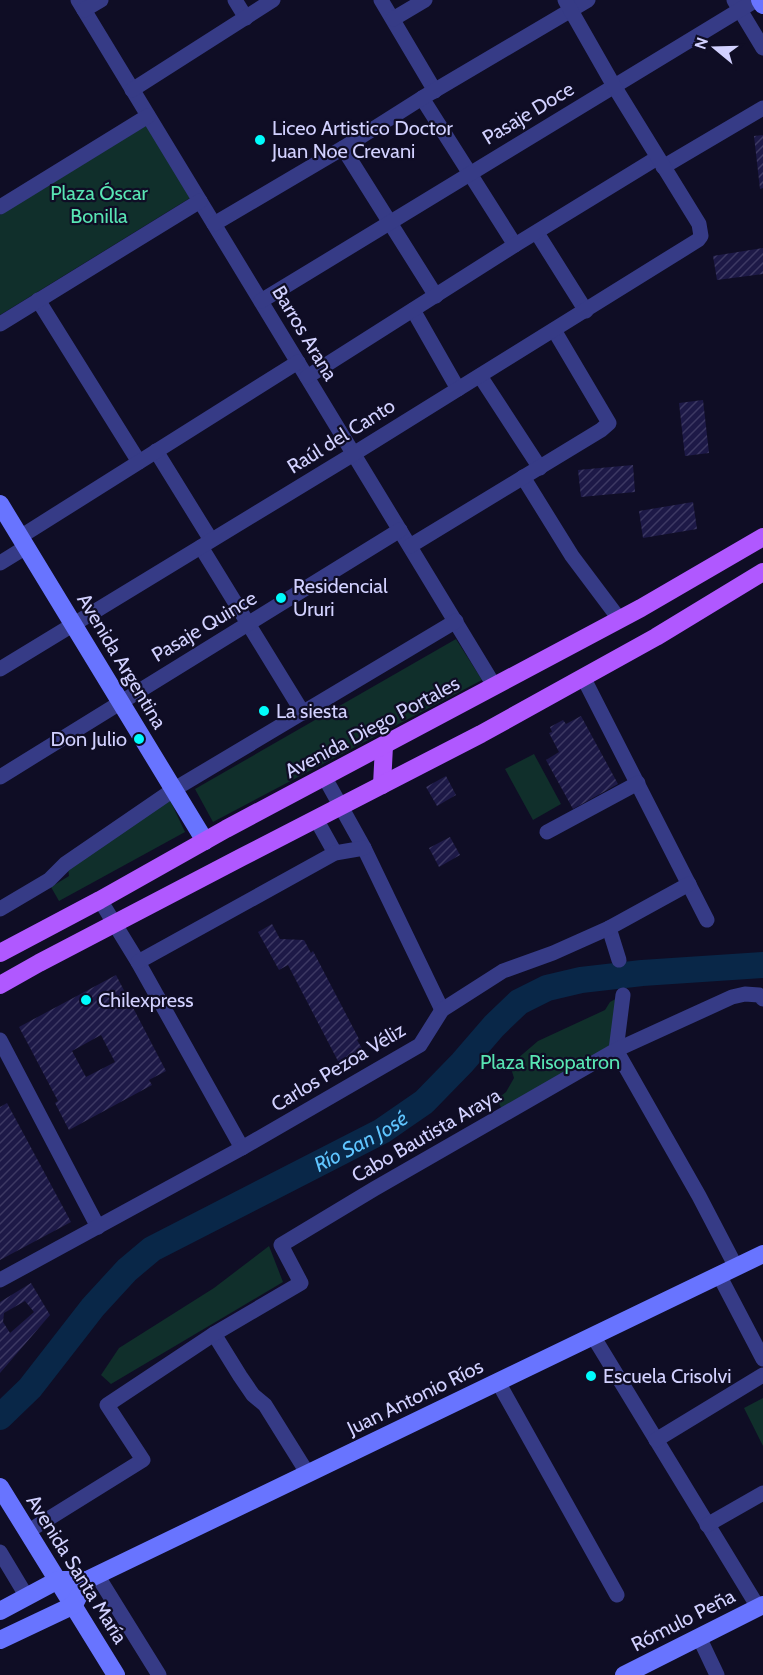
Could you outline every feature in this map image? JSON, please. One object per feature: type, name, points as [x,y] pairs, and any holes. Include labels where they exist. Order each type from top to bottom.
[{"type":"main road","points":[[758,0],[763,5]]},
{"type":"main road","name":"Avenida Argentina","points":[[0,504],[205,842]]},
{"type":"main road","name":"Avenida Diego Portales","points":[[0,953],[641,609],[763,537]]},
{"type":"main road","points":[[0,985],[481,734],[656,637],[763,572]]},
{"type":"main road","points":[[641,609],[656,637]]},
{"type":"main road","points":[[382,785],[384,746]]},
{"type":"main road","name":"Juan Antonio Ríos","points":[[0,1611],[58,1580],[92,1578],[763,1254]]},
{"type":"main road","name":"Avenida Santa María","points":[[0,1486],[116,1675]]},
{"type":"main road","points":[[0,1640],[74,1605],[92,1578]]},
{"type":"main road","name":"Rómulo Peña","points":[[624,1675],[760,1606]]},
{"type":"street","points":[[81,5],[101,0]]},
{"type":"street","points":[[235,0],[246,18]]},
{"type":"street","points":[[132,90],[273,0]]},
{"type":"street","points":[[381,0],[393,19],[470,173],[515,245]]},
{"type":"street","points":[[393,19],[425,0]]},
{"type":"street","points":[[214,224],[429,94],[568,5],[588,0]]},
{"type":"street","name":"Pasaje Doce","points":[[261,301],[614,86],[737,5],[758,0]]},
{"type":"street","name":"Barros Arana","points":[[81,5],[495,687]]},
{"type":"street","points":[[568,5],[660,162]]},
{"type":"street","points":[[737,5],[763,48]]},
{"type":"street","points":[[307,377],[515,245],[660,162],[763,108]]},
{"type":"street","points":[[0,207],[148,116]]},
{"type":"street","points":[[343,147],[435,296]]},
{"type":"street","name":"Raúl del Canto","points":[[0,669],[695,244],[701,236],[699,224],[660,162]]},
{"type":"street","points":[[0,324],[200,201]]},
{"type":"street","points":[[537,233],[586,311]]},
{"type":"street","points":[[38,300],[139,462]]},
{"type":"street","points":[[413,310],[458,389]]},
{"type":"street","points":[[410,546],[540,468],[609,423],[554,330]]},
{"type":"street","points":[[0,563],[23,542],[139,462],[298,362]]},
{"type":"street","points":[[480,376],[540,468]]},
{"type":"street","points":[[156,452],[248,624],[303,713]]},
{"type":"street","points":[[523,477],[572,556],[620,620]]},
{"type":"street","name":"Pasaje Quince","points":[[0,777],[400,530]]},
{"type":"street","points":[[0,909],[49,879],[65,864],[173,790],[456,621]]},
{"type":"street","points":[[583,677],[707,920]]},
{"type":"street","points":[[325,777],[364,848],[442,1010]]},
{"type":"street","points":[[547,832],[638,783]]},
{"type":"street","points":[[316,819],[335,853]]},
{"type":"street","points":[[138,962],[335,853],[364,848]]},
{"type":"street","name":"Carlos Pezoa Véliz","points":[[0,1280],[242,1148],[420,1045],[442,1010],[503,970],[553,953],[609,928],[689,884]]},
{"type":"street","points":[[100,900],[138,962],[242,1148]]},
{"type":"street","points":[[609,928],[618,960]]},
{"type":"street","name":"Cabo Bautista Araya","points":[[214,1334],[301,1282],[281,1245],[616,1050],[732,997],[745,994],[761,997]]},
{"type":"street","points":[[623,995],[616,1050],[699,1196],[763,1359]]},
{"type":"street","points":[[0,1040],[98,1227]]},
{"type":"street","points":[[27,1532],[143,1460],[107,1405],[214,1334],[240,1376],[265,1406],[308,1474]]},
{"type":"street","points":[[593,1336],[707,1525],[760,1606]]},
{"type":"street","points":[[656,1440],[763,1375]]},
{"type":"street","points":[[498,1382],[617,1595]]},
{"type":"street","points":[[707,1525],[763,1493]]},
{"type":"street","points":[[0,1552],[27,1597]]},
{"type":"street","name":"Avenida Santa María","points":[[92,1578],[159,1675]]},
{"type":"street","points":[[699,1637],[717,1675]]},
{"type":"green space","name":"Plaza Óscar Bonilla","points":[[147,125],[190,198],[0,315],[0,215]]},
{"type":"green space","points":[[456,639],[482,680],[213,822],[195,789]]},
{"type":"green space","points":[[534,754],[561,804],[533,820],[505,769]]},
{"type":"green space","points":[[170,800],[185,832],[59,901],[51,887],[69,876],[68,868]]},
{"type":"green space","name":"Plaza Risopatron","points":[[623,995],[616,1050],[504,1114],[497,1099],[506,1092],[514,1078],[510,1065],[538,1041],[605,1010],[610,1002]]},
{"type":"green space","points":[[269,1246],[283,1282],[111,1384],[101,1375],[119,1348],[214,1288]]},
{"type":"green space","points":[[763,1398],[763,1446],[744,1408]]},
{"type":"building","points":[[763,135],[763,188],[760,189],[754,136]]},
{"type":"building","points":[[763,248],[763,274],[717,280],[713,256]]},
{"type":"building","points":[[703,400],[709,453],[685,456],[679,403]]},
{"type":"building","points":[[633,465],[635,492],[581,497],[578,470]]},
{"type":"building","points":[[693,502],[697,529],[643,538],[639,511]]},
{"type":"building","points":[[581,716],[618,784],[573,809],[546,760],[559,752],[549,733],[552,732],[550,727],[563,720],[566,724]]},
{"type":"building","points":[[446,776],[456,795],[437,806],[426,787]]},
{"type":"building","points":[[450,837],[460,855],[439,867],[429,848]]},
{"type":"building","points":[[272,924],[280,939],[304,940],[311,953],[313,951],[363,1050],[339,1063],[288,965],[279,970],[258,932]]},
{"type":"building","points":[[116,975],[166,1071],[149,1080],[152,1085],[69,1130],[55,1103],[58,1101],[19,1027]],"holes":[[[101,1035],[115,1062],[86,1077],[72,1051]]]},
{"type":"building","points":[[7,1103],[71,1222],[0,1260],[0,1107]]},
{"type":"building","points":[[31,1283],[50,1315],[0,1373],[0,1302]],"holes":[[[25,1301],[34,1312],[10,1333],[3,1322],[4,1313]]]},
{"type":"waterway","name":"Río San José","points":[[0,1417],[30,1388],[93,1307],[127,1270],[152,1249],[382,1131],[424,1102],[519,1002],[547,988],[581,980],[642,973],[763,965]]},
{"type":"place","name":"Liceo Artistico Doctor Juan Noe Crevani","points":[[260,140]]},
{"type":"place","name":"Residencial Ururi","points":[[281,598]]},
{"type":"place","name":"La siesta","points":[[264,711]]},
{"type":"place","name":"Don Julio","points":[[139,739]]},
{"type":"place","name":"Chilexpress","points":[[86,1000]]},
{"type":"place","name":"Escuela Crisolvi","points":[[591,1376]]}]
